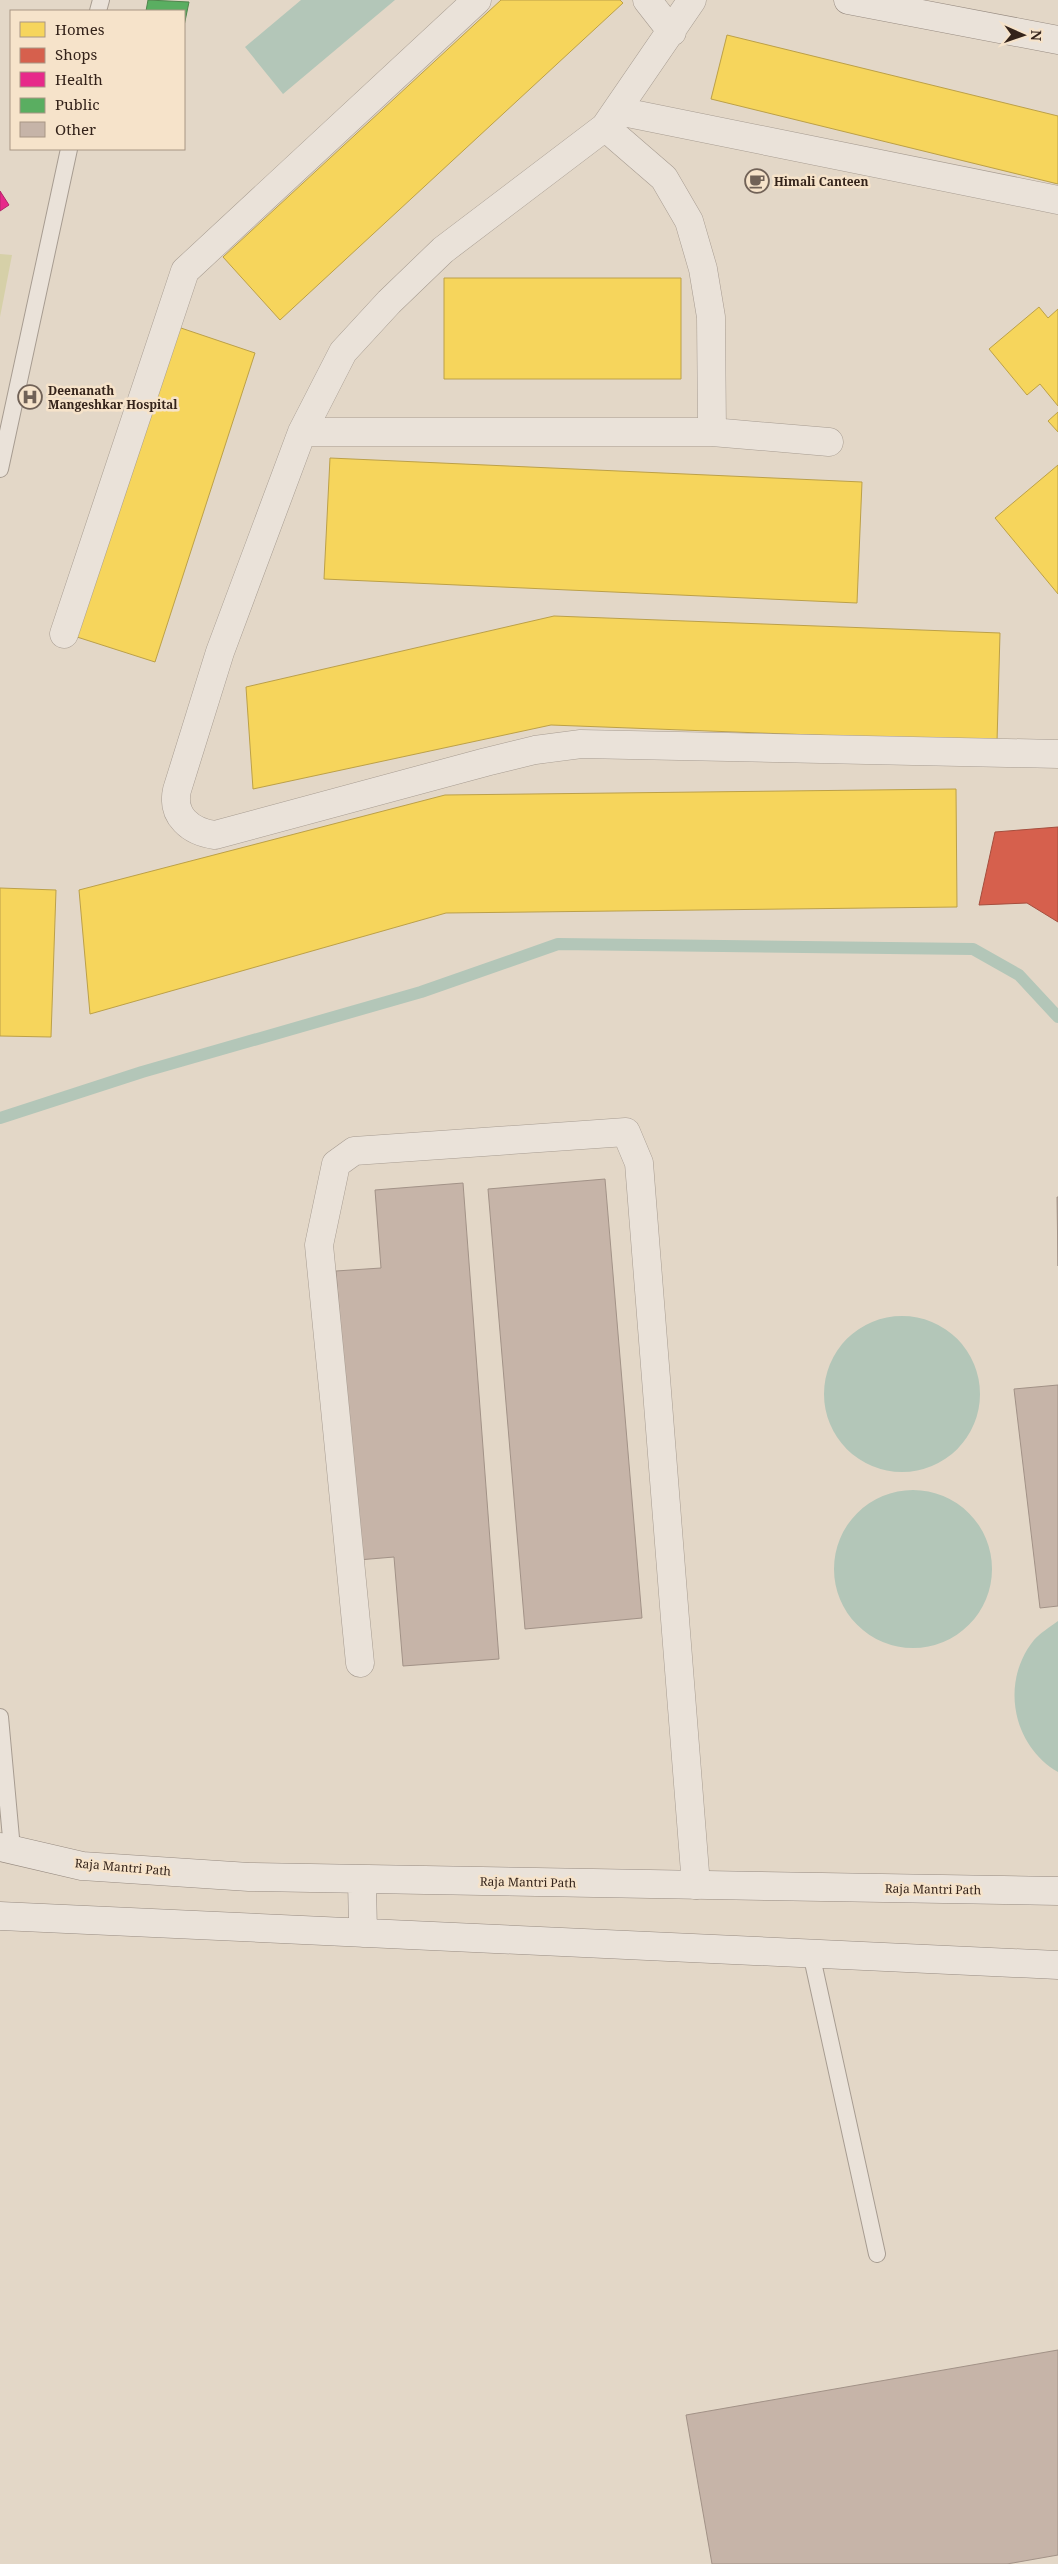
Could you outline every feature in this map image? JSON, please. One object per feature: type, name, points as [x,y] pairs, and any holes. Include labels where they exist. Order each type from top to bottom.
[{"type":"street","points":[[64,634],[185,271],[477,0]]},
{"type":"street","points":[[647,0],[672,32]]},
{"type":"street","points":[[692,0],[612,119],[443,250],[389,302],[343,352],[302,432],[220,652],[175,797],[178,814],[182,820],[197,831],[215,835],[534,750],[581,744],[1058,754]]},
{"type":"street","points":[[848,0],[1058,40]]},
{"type":"street","points":[[612,119],[1058,200]]},
{"type":"street","points":[[612,119],[664,178],[689,221],[704,269],[710,317],[712,432]]},
{"type":"street","points":[[302,432],[712,432],[829,442]]},
{"type":"street","points":[[360,1663],[319,1245],[336,1164],[354,1151],[626,1132],[639,1163],[696,1885]]},
{"type":"street","name":"Raja Mantri Path","points":[[6,1848],[82,1866],[248,1877],[1058,1891]]},
{"type":"street","points":[[362,1879],[362,1933]]},
{"type":"street","points":[[0,1916],[1058,1965]]},
{"type":"lane","points":[[0,469],[3,435],[69,150]]},
{"type":"lane","points":[[0,1717],[6,1848]]},
{"type":"lane","points":[[811,1953],[877,2254]]},
{"type":"shaded area","points":[[301,0],[395,0],[283,94],[245,47]]},
{"type":"shaded area","points":[[0,254],[12,255],[0,317]]},
{"type":"shaded area","points":[[894,1316],[910,1316],[925,1319],[939,1325],[957,1339],[971,1357],[977,1371],[980,1394],[977,1417],[971,1431],[957,1449],[939,1463],[925,1469],[910,1472],[894,1472],[879,1469],[865,1463],[847,1449],[837,1437],[827,1417],[824,1402],[824,1386],[827,1371],[833,1357],[847,1339],[859,1329],[879,1319]]},
{"type":"shaded area","points":[[913,1490],[943,1496],[969,1513],[986,1539],[992,1569],[986,1599],[969,1625],[943,1642],[913,1648],[883,1642],[857,1625],[840,1599],[834,1569],[840,1539],[857,1513],[883,1496]]},
{"type":"shaded area","points":[[1058,1621],[1058,1772],[1042,1760],[1030,1746],[1021,1729],[1016,1712],[1015,1693],[1017,1675],[1023,1657],[1036,1637]]},
{"type":"building: Homes","points":[[501,0],[620,0],[623,3],[280,320],[223,257]]},
{"type":"building: Homes","points":[[727,35],[1058,116],[1058,184],[711,99]]},
{"type":"building: Homes","points":[[444,278],[681,278],[681,379],[444,379]]},
{"type":"building: Homes","points":[[1039,307],[1048,318],[1058,309],[1058,406],[1040,384],[1027,395],[989,349]]},
{"type":"building: Homes","points":[[178,327],[255,353],[155,662],[77,637]]},
{"type":"building: Homes","points":[[1058,412],[1058,432],[1048,421]]},
{"type":"building: Homes","points":[[330,458],[862,482],[857,603],[324,579]]},
{"type":"building: Homes","points":[[1058,465],[1058,594],[995,518]]},
{"type":"building: Homes","points":[[554,616],[1000,633],[997,742],[551,725],[253,789],[246,687]]},
{"type":"building: Homes","points":[[956,789],[957,907],[446,913],[90,1014],[79,890],[445,795]]},
{"type":"building: Homes","points":[[0,888],[56,890],[51,1037],[0,1036]]},
{"type":"building: Shops","points":[[1058,827],[1058,922],[1027,903],[979,905],[995,832]]},
{"type":"building: Health","points":[[0,191],[9,205],[0,211]]},
{"type":"building: Public","points":[[148,0],[189,2],[185,21],[185,10],[146,10]]},
{"type":"building: Other","points":[[605,1179],[642,1618],[525,1629],[488,1189]]},
{"type":"building: Other","points":[[463,1183],[499,1659],[403,1666],[394,1557],[358,1560],[336,1271],[381,1268],[375,1190]]},
{"type":"building: Other","points":[[1057,1197],[1058,1197],[1058,1266]]},
{"type":"building: Other","points":[[1058,1385],[1058,1606],[1040,1608],[1014,1389]]},
{"type":"building: Other","points":[[1058,2350],[1058,2555],[1007,2564],[712,2564],[686,2415]]},
{"type":"waterway","points":[[0,1118],[142,1072],[421,992],[558,944],[973,949],[1019,975],[1058,1017]]},
{"type":"place","name":"Himali Canteen","points":[[757,181]]},
{"type":"place","name":"Deenanath Mangeshkar Hospital","points":[[30,397]]}]
